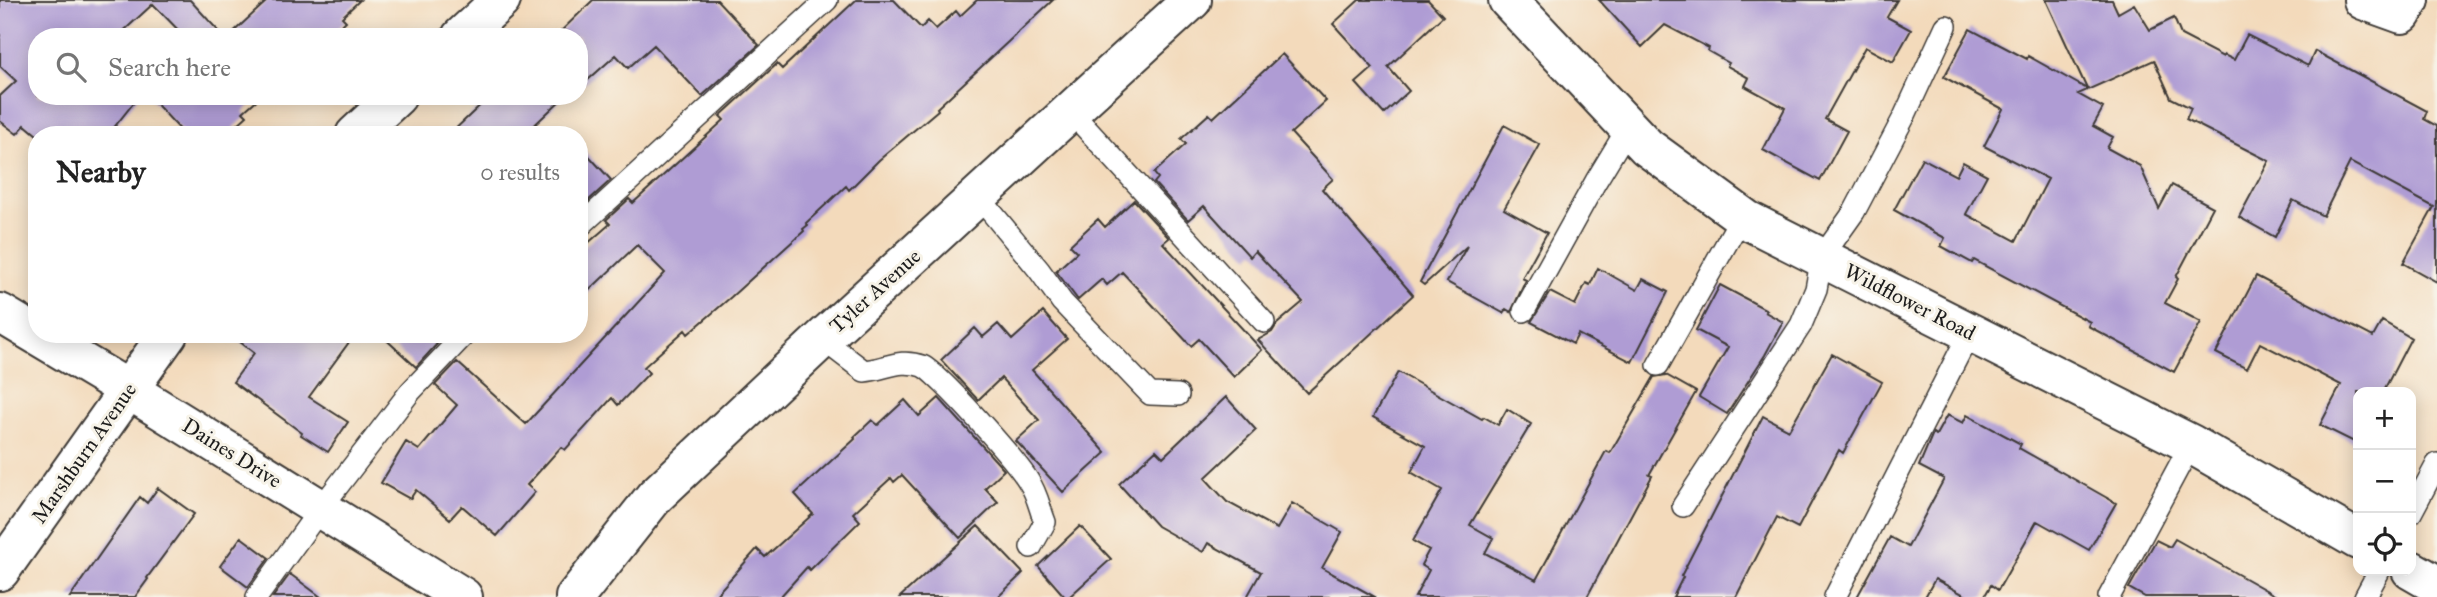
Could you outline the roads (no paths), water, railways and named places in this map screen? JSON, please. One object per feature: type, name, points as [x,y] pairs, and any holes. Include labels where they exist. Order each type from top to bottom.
[{"type":"street","points":[[471,28],[501,0]]},
{"type":"street","name":"Tyler Avenue","points":[[575,597],[655,496],[1192,0]]},
{"type":"street","name":"Wildflower Road","points":[[1508,0],[1647,147],[1742,216],[2191,444],[2353,537]]},
{"type":"street","points":[[2363,0],[2402,14],[2410,0]]},
{"type":"street","points":[[365,126],[387,105]]},
{"type":"street","name":"Daines Drive","points":[[0,313],[28,330]]},
{"type":"street","name":"Daines Drive","points":[[50,343],[463,597]]},
{"type":"street","name":"Marshburn Avenue","points":[[0,571],[162,343]]},
{"type":"street","points":[[2416,573],[2437,585]]},
{"type":"lane","points":[[588,219],[827,0]]},
{"type":"lane","points":[[1683,506],[1801,325],[1816,289],[1822,257],[1854,212],[1904,117],[1946,26]]},
{"type":"lane","points":[[1071,112],[1264,323]]},
{"type":"lane","points":[[1524,311],[1595,181],[1628,128]]},
{"type":"lane","points":[[979,197],[1040,270],[1062,302],[1150,394],[1178,395]]},
{"type":"lane","points":[[1658,365],[1742,216]]},
{"type":"lane","points":[[1835,597],[1970,332]]},
{"type":"lane","points":[[822,339],[864,371],[879,370],[903,362],[926,366],[970,410],[1030,482],[1045,523],[1031,547]]},
{"type":"lane","points":[[257,597],[410,392],[456,343]]},
{"type":"lane","points":[[2109,597],[2191,444]]},
{"type":"lane","points":[[2416,504],[2437,464]]},
{"type":"lane","points":[[2365,597],[2376,576]]}]
